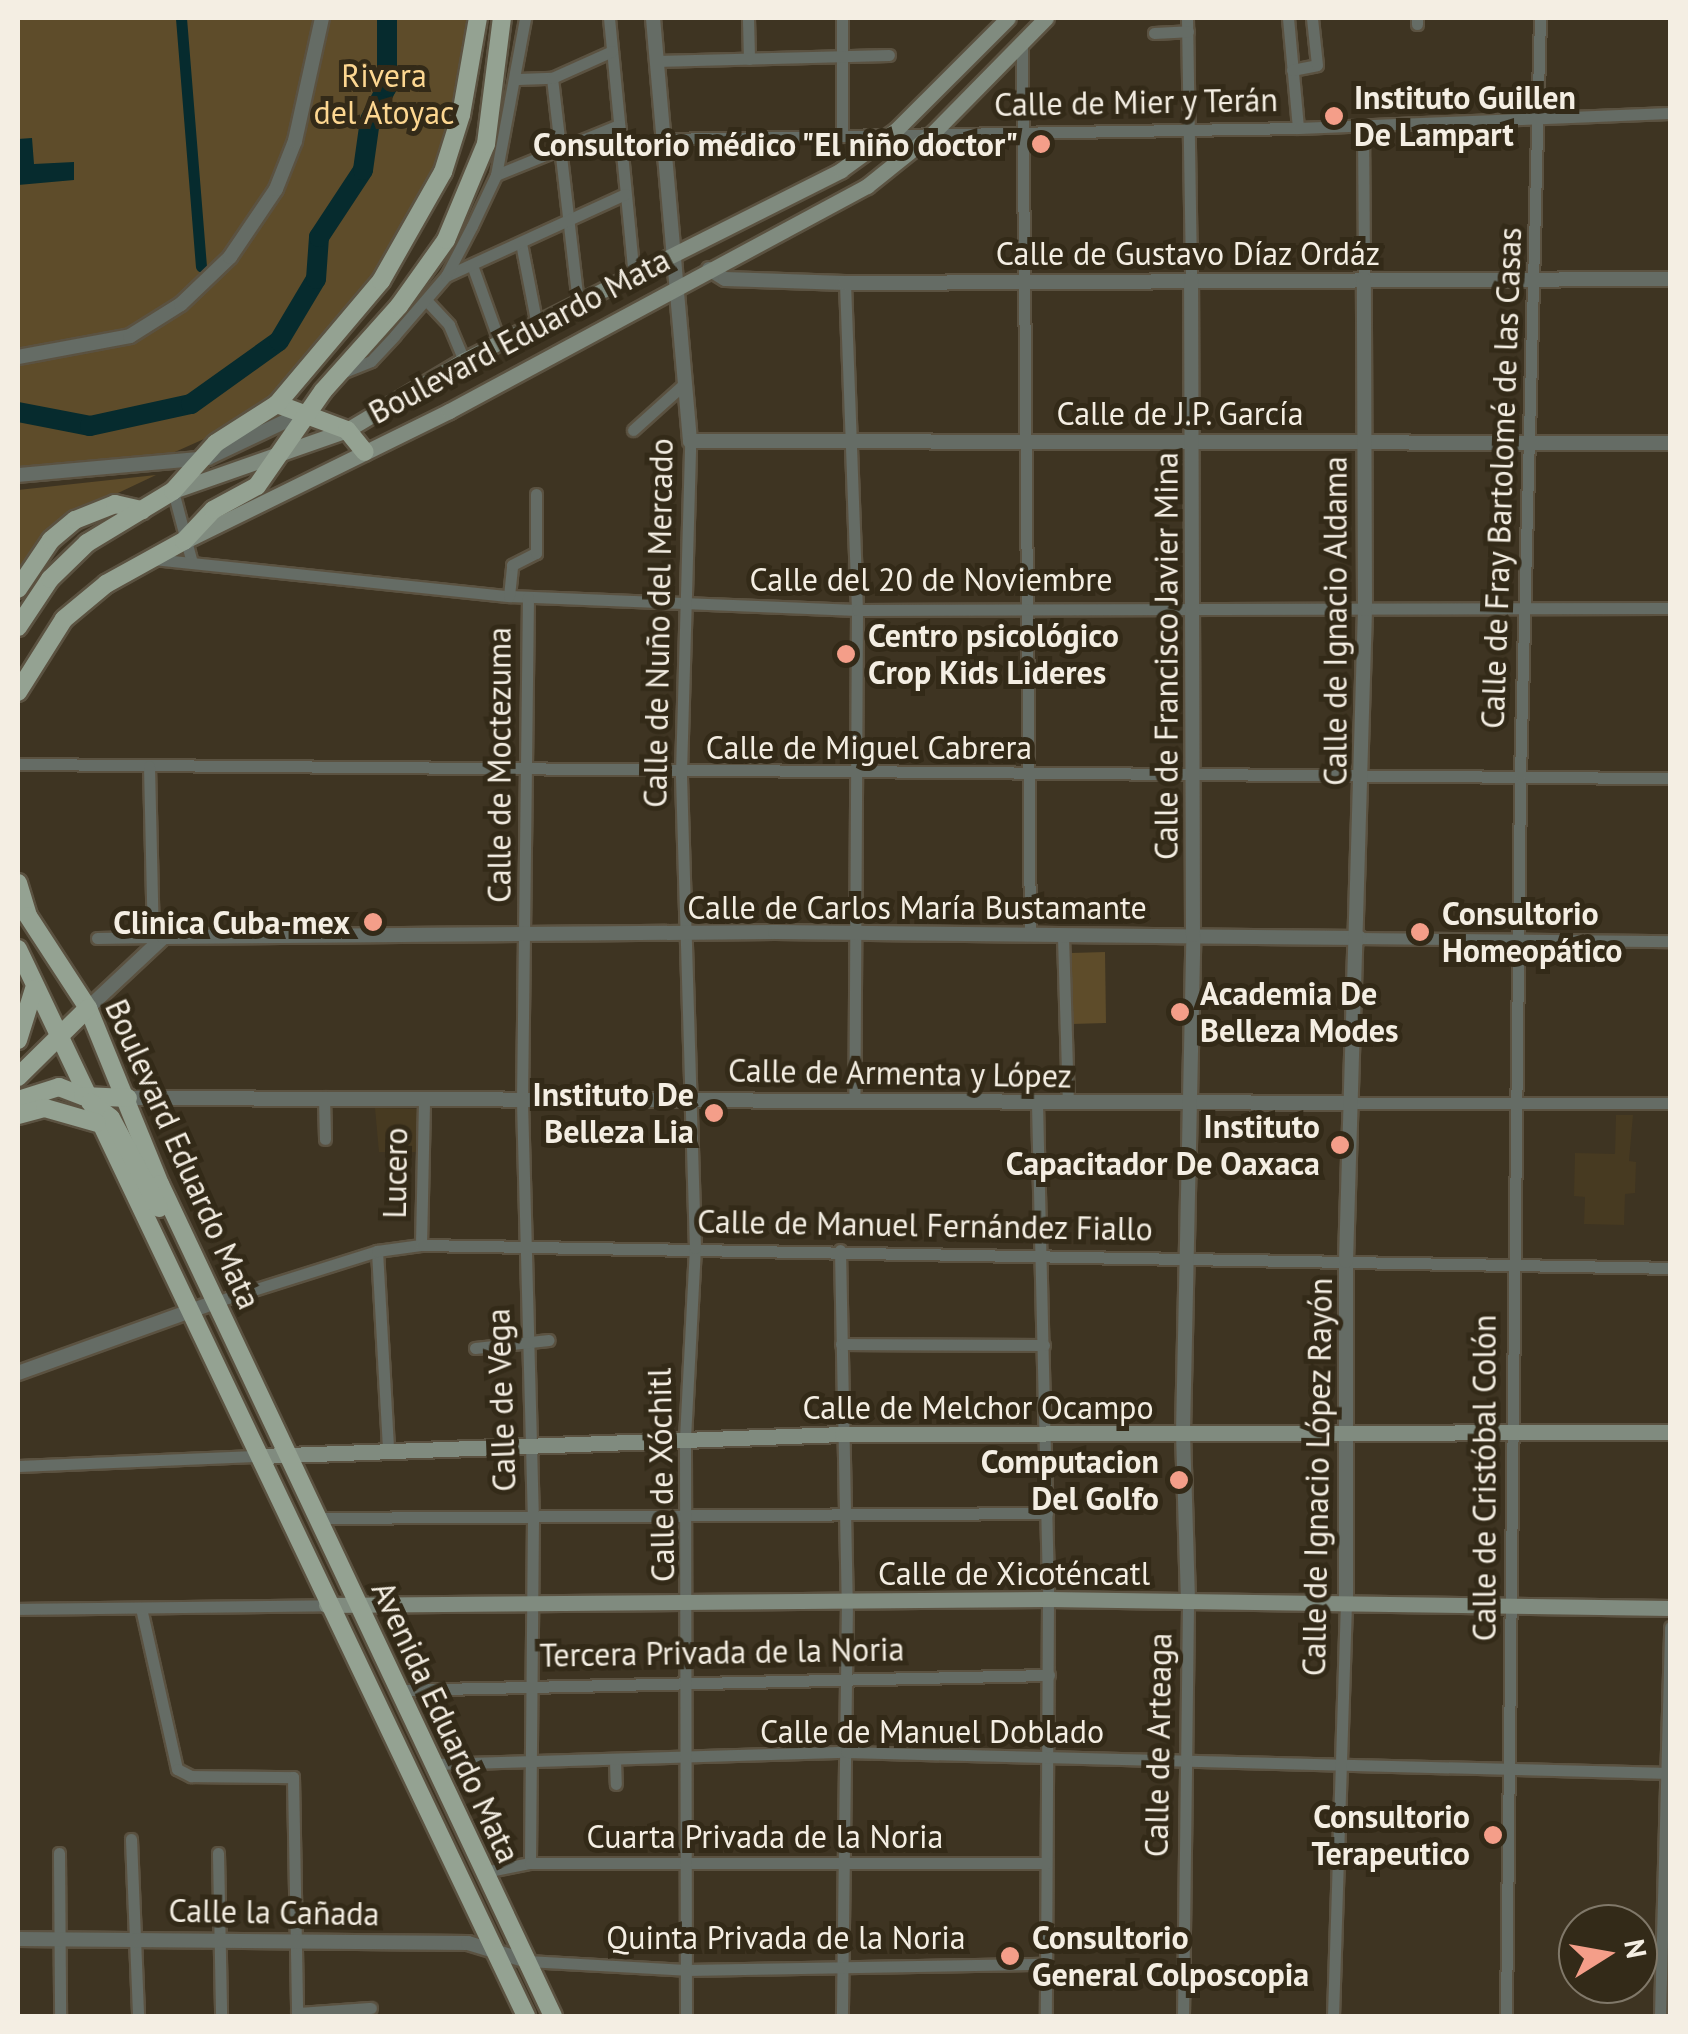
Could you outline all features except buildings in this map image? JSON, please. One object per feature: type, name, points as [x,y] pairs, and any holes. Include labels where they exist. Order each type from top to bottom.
[{"type":"main road","points":[[173,491],[197,460],[216,444],[277,404],[381,281],[423,212],[461,115],[478,18]]},
{"type":"main road","points":[[184,541],[213,510],[257,486],[322,391],[340,374],[446,240],[486,144],[502,18]]},
{"type":"main road","name":"Boulevard Eduardo Mata","points":[[18,629],[70,558],[173,491],[278,458],[347,430],[464,360],[841,170],[895,131],[1008,18]]},
{"type":"main road","name":"Boulevard Eduardo Mata","points":[[18,692],[44,644],[106,584],[867,186],[933,133],[1046,18]]},
{"type":"main road","points":[[300,378],[308,394],[322,391]]},
{"type":"main road","points":[[277,404],[308,412],[347,430],[364,452]]},
{"type":"main road","points":[[18,590],[51,540],[75,520],[115,504],[142,510]]},
{"type":"main road","points":[[18,629],[44,644]]},
{"type":"main road","points":[[18,653],[44,644]]},
{"type":"main road","name":"Boulevard Eduardo Mata","points":[[18,882],[23,909],[88,1008],[200,1271],[286,1454]]},
{"type":"main road","name":"Boulevard Eduardo Mata","points":[[18,948],[83,1096],[261,1456]]},
{"type":"main road","points":[[18,1040],[34,988]]},
{"type":"main road","points":[[18,1077],[88,1008]]},
{"type":"main road","points":[[18,1100],[60,1087],[83,1096],[111,1118],[168,1227],[200,1271]]},
{"type":"main road","points":[[83,1096],[128,1098]]},
{"type":"main road","points":[[18,1115],[45,1108],[97,1123]]},
{"type":"main road","name":"Calle de Melchor Ocampo","points":[[261,1456],[842,1434],[1183,1433],[1347,1428],[1670,1432]]},
{"type":"main road","name":"Avenida Eduardo Mata","points":[[286,1454],[553,2016]]},
{"type":"main road","name":"Avenida Eduardo Mata","points":[[261,1456],[326,1606],[488,1945],[526,2016]]},
{"type":"main road","name":"Calle de Xicoténcatl","points":[[326,1606],[532,1607],[690,1600],[1048,1598],[1510,1602],[1670,1608]]},
{"type":"street","points":[[18,358],[130,336],[181,304],[230,256],[276,189],[296,141],[322,18]]},
{"type":"street","points":[[340,374],[371,361],[446,276],[496,175],[518,79],[525,18]]},
{"type":"street","points":[[609,18],[634,276]]},
{"type":"street","name":"Calle de Nuño del Mercado","points":[[653,18],[690,441],[689,603],[681,773],[687,933]]},
{"type":"street","points":[[748,18],[749,59]]},
{"type":"street","points":[[842,18],[842,134]]},
{"type":"street","points":[[1030,18],[1022,42],[1032,608],[1027,775],[1030,935]]},
{"type":"street","points":[[1288,18],[1298,128]]},
{"type":"street","points":[[1292,70],[1317,66],[1312,18]]},
{"type":"street","name":"Calle de Fray Bartolomé de las Casas","points":[[1520,940],[1520,776],[1540,18]]},
{"type":"street","points":[[1154,33],[1188,24]]},
{"type":"street","name":"Calle de Francisco Javier Mina","points":[[1188,24],[1194,438],[1193,935]]},
{"type":"street","points":[[518,79],[552,78],[612,52]]},
{"type":"street","points":[[656,61],[889,55]]},
{"type":"street","points":[[552,78],[578,304]]},
{"type":"street","name":"Calle de Mier y Terán","points":[[662,139],[895,131],[1298,128],[1670,112]]},
{"type":"street","points":[[496,175],[619,124]]},
{"type":"street","name":"Calle de Ignacio Aldama","points":[[1360,938],[1366,609],[1363,125]]},
{"type":"street","points":[[446,276],[625,194]]},
{"type":"street","points":[[520,243],[537,325]]},
{"type":"street","points":[[472,265],[500,343]]},
{"type":"street","name":"Calle de Gustavo Díaz Ordáz","points":[[710,269],[725,279],[845,283],[1670,278]]},
{"type":"street","points":[[845,283],[858,610],[854,1102]]},
{"type":"street","points":[[426,300],[449,325],[464,360]]},
{"type":"street","points":[[633,430],[684,384]]},
{"type":"street","points":[[18,474],[157,460],[197,460],[308,412]]},
{"type":"street","name":"Calle de J.P. García","points":[[690,441],[1194,438],[1530,446],[1670,443]]},
{"type":"street","points":[[157,460],[216,444]]},
{"type":"street","points":[[173,491],[192,563]]},
{"type":"street","points":[[509,596],[512,565],[536,553],[536,494]]},
{"type":"street","name":"Calle del 20 de Noviembre","points":[[150,558],[509,596],[858,610],[1670,608]]},
{"type":"street","name":"Calle de Moctezuma","points":[[525,934],[528,597]]},
{"type":"street","name":"Calle de Miguel Cabrera","points":[[18,764],[525,773],[1670,778]]},
{"type":"street","points":[[88,1008],[158,938],[149,766]]},
{"type":"street","name":"Calle de Carlos María Bustamante","points":[[97,938],[687,933],[1670,941]]},
{"type":"street","name":"Calle de Xóchitl","points":[[686,2016],[686,1683],[690,1600],[685,1438],[695,1248],[688,1098],[687,933]]},
{"type":"street","name":"Calle de Vega","points":[[525,934],[523,1246],[533,1517],[530,1864]]},
{"type":"street","name":"Calle de Arteaga","points":[[1183,2016],[1183,1762],[1188,1601],[1183,1433],[1193,935]]},
{"type":"street","points":[[1063,936],[1068,1103]]},
{"type":"street","name":"Calle de Ignacio López Rayón","points":[[1333,2016],[1346,1600],[1346,1261],[1360,938]]},
{"type":"street","name":"Calle de Cristóbal Colón","points":[[1506,2016],[1520,940]]},
{"type":"street","name":"Calle de Armenta y López","points":[[128,1098],[1670,1104]]},
{"type":"street","points":[[324,1098],[326,1138]]},
{"type":"street","name":"Lucero","points":[[421,1245],[424,1101]]},
{"type":"street","points":[[1037,1104],[1049,1675],[1046,2016]]},
{"type":"street","name":"Calle de Manuel Fernández Fiallo","points":[[18,1373],[215,1302],[377,1251],[421,1245],[1670,1268]]},
{"type":"street","points":[[840,1250],[847,1600],[842,2016]]},
{"type":"street","points":[[377,1251],[388,1450]]},
{"type":"street","points":[[476,1348],[550,1340]]},
{"type":"street","points":[[841,1344],[1044,1344]]},
{"type":"street","points":[[18,1466],[261,1456]]},
{"type":"street","points":[[318,1518],[1047,1513]]},
{"type":"street","points":[[18,1609],[326,1606]]},
{"type":"street","points":[[142,1608],[176,1769],[190,1776],[293,1777],[296,2015],[371,2008]]},
{"type":"street","points":[[1660,2016],[1670,1627]]},
{"type":"street","name":"Tercera Privada de la Noria","points":[[397,1690],[531,1683],[1049,1675]]},
{"type":"street","name":"Calle de Manuel Doblado","points":[[434,1764],[686,1760],[846,1752],[1340,1765],[1508,1764],[1669,1773]]},
{"type":"street","points":[[616,1760],[616,1784]]},
{"type":"street","points":[[131,1839],[138,2016]]},
{"type":"street","points":[[59,1853],[60,2016]]},
{"type":"street","points":[[218,1854],[221,2016]]},
{"type":"street","name":"Cuarta Privada de la Noria","points":[[484,1872],[530,1864],[686,1867],[1046,1862]]},
{"type":"street","name":"Calle la Cañada","points":[[18,1939],[218,1938],[488,1945],[527,1961]]},
{"type":"street","name":"Quinta Privada de la Noria","points":[[527,1961],[686,1970],[1046,1964]]},
{"type":"shaded area","points":[[375,1108],[417,1109],[417,1152],[379,1152]]},
{"type":"shaded area","points":[[1616,1115],[1633,1115],[1629,1161],[1636,1162],[1635,1193],[1625,1194],[1624,1225],[1584,1224],[1585,1197],[1574,1196],[1575,1153],[1615,1154]]},
{"type":"green space","name":"Rivera del Atoyac","points":[[18,18],[318,18],[296,141],[321,18],[478,18],[461,115],[381,281],[269,410],[157,460],[18,470],[18,361],[119,347],[158,315],[114,335],[18,353]]},
{"type":"green space","points":[[156,475],[80,511],[18,574],[18,490]]},
{"type":"green space","points":[[1105,952],[1106,1023],[1072,1024],[1071,953]]},
{"type":"water","points":[[32,138],[34,164],[74,162],[74,180],[18,185],[18,139]]},
{"type":"waterway","points":[[181,18],[201,266]]},
{"type":"waterway","points":[[18,412],[90,426],[191,404],[279,341],[316,279],[319,237],[363,170],[370,120],[387,87],[387,18]]},
{"type":"place","name":"Instituto Guillen De Lampart","points":[[1334,116]]},
{"type":"place","name":"Consultorio médico \"El niño doctor\"","points":[[1041,144]]},
{"type":"place","name":"Centro psicológico Crop Kids Lideres","points":[[846,654]]},
{"type":"place","name":"Clinica Cuba-mex","points":[[373,922]]},
{"type":"place","name":"Consultorio Homeopático","points":[[1420,932]]},
{"type":"place","name":"Academia De Belleza Modes","points":[[1180,1012]]},
{"type":"place","name":"Instituto De Belleza Lia","points":[[714,1113]]},
{"type":"place","name":"Instituto Capacitador De Oaxaca","points":[[1340,1145]]},
{"type":"place","name":"Computacion Del Golfo","points":[[1179,1480]]},
{"type":"place","name":"Consultorio Terapeutico","points":[[1493,1835]]},
{"type":"place","name":"Consultorio General Colposcopia","points":[[1010,1956]]}]
